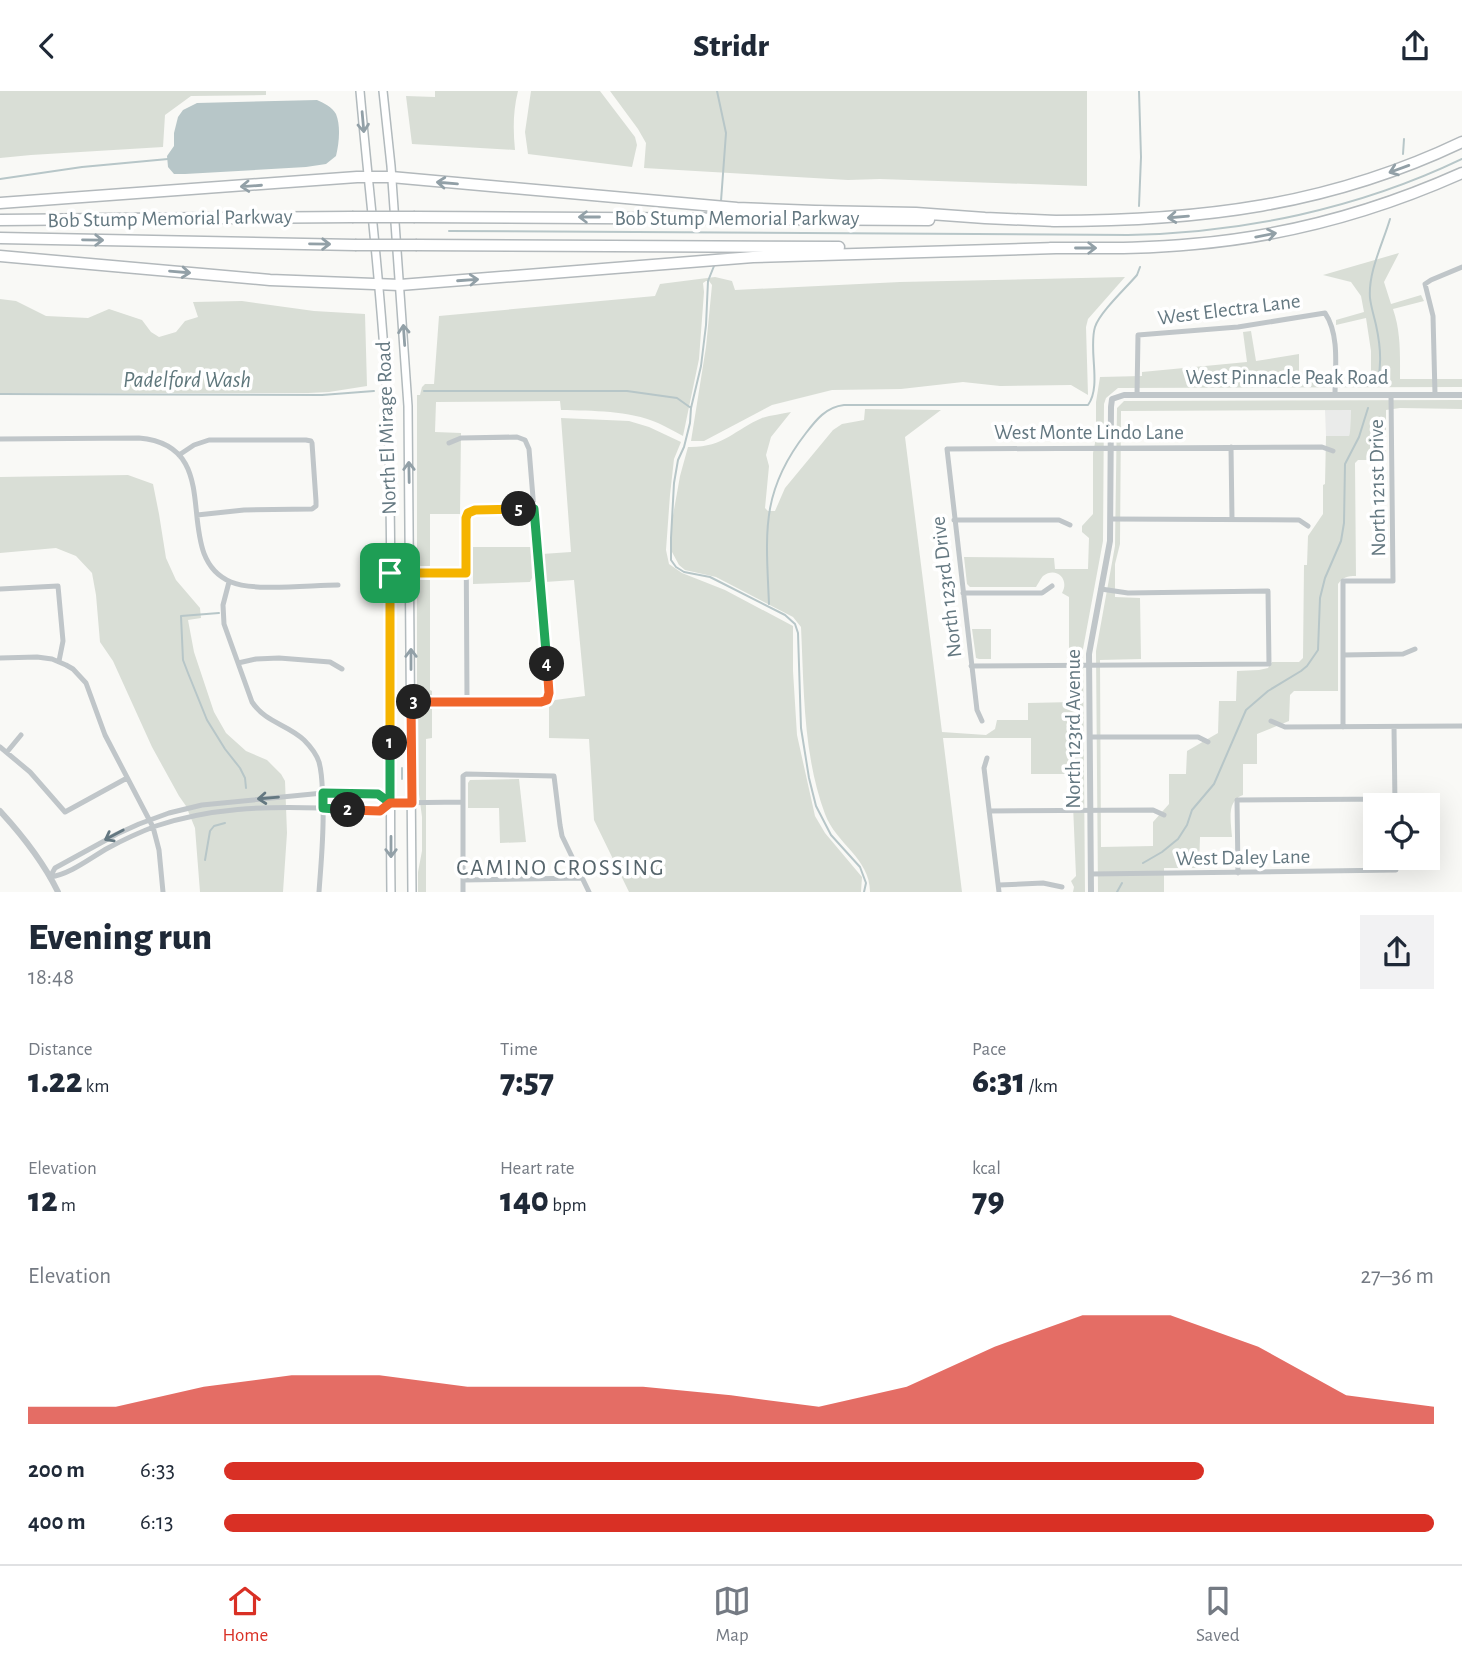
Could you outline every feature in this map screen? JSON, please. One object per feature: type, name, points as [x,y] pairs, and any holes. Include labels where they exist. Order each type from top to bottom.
[{"type":"highway","name":"Bob Stump Memorial Parkway","points":[[0,220],[352,216],[706,218],[737,213],[1056,221],[1131,220],[1233,211],[1303,198],[1384,174],[1462,142]]},
{"type":"highway","name":"Bob Stump Memorial Parkway","points":[[0,238],[355,245],[1130,248],[1222,241],[1306,227],[1381,205],[1462,173]]},
{"type":"highway","points":[[0,203],[391,177],[708,205],[737,213]]},
{"type":"highway","points":[[0,256],[223,277],[400,285],[807,254],[1056,248]]},
{"type":"main road","name":"North El Mirage Road","points":[[360,91],[387,395],[391,892]]},
{"type":"main road","name":"North El Mirage Road","points":[[383,91],[408,406],[412,892]]},
{"type":"street","points":[[1435,394],[1433,316],[1425,284],[1462,267]]},
{"type":"street","name":"West Electra Lane","points":[[1137,395],[1138,335],[1238,327],[1325,313],[1330,321],[1334,339],[1335,394]]},
{"type":"street","name":"West Pinnacle Peak Road","points":[[1112,399],[1124,395],[1462,394]]},
{"type":"street","name":"North 121st Drive","points":[[1343,655],[1343,581],[1393,581],[1391,395]]},
{"type":"street","name":"North 123rd Avenue","points":[[1091,892],[1089,665],[1090,644],[1110,541],[1112,399]]},
{"type":"street","points":[[411,702],[547,700],[529,449],[525,440],[517,437],[461,437],[449,443]]},
{"type":"street","points":[[0,439],[146,439],[165,445],[179,454],[192,479],[204,554],[212,567],[229,582],[256,587],[338,585]]},
{"type":"street","points":[[179,454],[209,440],[312,443],[316,506],[312,509],[244,510],[197,515]]},
{"type":"street","points":[[1231,447],[1232,519]]},
{"type":"street","name":"West Monte Lindo Lane","points":[[947,449],[1322,447],[1333,451]]},
{"type":"street","name":"North 123rd Drive","points":[[947,449],[971,666],[977,710],[982,721]]},
{"type":"street","points":[[467,702],[466,518],[468,513],[475,510],[534,509]]},
{"type":"street","points":[[1111,519],[1299,520],[1308,526]]},
{"type":"street","points":[[954,520],[1059,520],[1070,526]]},
{"type":"street","points":[[390,573],[466,573]]},
{"type":"street","points":[[229,582],[224,596],[223,618],[248,695],[254,706],[269,720],[300,736],[319,762],[323,793],[319,892]]},
{"type":"street","points":[[0,589],[58,586],[63,641],[59,661]]},
{"type":"street","points":[[962,593],[1042,593],[1052,586]]},
{"type":"street","points":[[971,666],[1269,664],[1268,591],[1128,593],[1101,589]]},
{"type":"street","points":[[1343,727],[1343,655],[1403,654],[1415,649]]},
{"type":"street","points":[[0,658],[37,657],[59,661],[73,669],[86,683],[102,728],[152,824],[160,857],[163,892]]},
{"type":"street","points":[[238,663],[279,658],[330,662],[342,669]]},
{"type":"street","points":[[1271,721],[1285,727],[1462,726]]},
{"type":"street","points":[[1394,727],[1395,793]]},
{"type":"street","points":[[7,752],[21,735]]},
{"type":"street","points":[[1090,737],[1198,737],[1208,742]]},
{"type":"street","points":[[0,747],[40,782],[65,812],[127,778]]},
{"type":"street","points":[[987,758],[984,768],[999,892]]},
{"type":"street","points":[[463,892],[463,776],[466,774],[554,776],[561,830],[589,892]]},
{"type":"street","points":[[152,824],[202,805],[323,793],[378,794],[390,803],[463,802]]},
{"type":"street","points":[[346,793],[346,810]]},
{"type":"street","points":[[1238,873],[1237,800],[1363,802]]},
{"type":"street","points":[[50,877],[55,867],[117,834],[152,824],[230,809],[323,806],[380,811],[390,803]]},
{"type":"street","points":[[989,811],[1153,810],[1164,815]]},
{"type":"street","points":[[0,811],[26,841],[58,892]]},
{"type":"street","name":"West Daley Lane","points":[[1091,874],[1396,870]]},
{"type":"street","points":[[463,880],[582,878]]},
{"type":"street","points":[[999,885],[1043,883],[1062,887]]},
{"type":"shaded area","points":[[0,91],[266,91],[266,95],[191,96],[165,115],[163,147],[0,158]]},
{"type":"shaded area","points":[[435,91],[518,91],[514,121],[515,150],[412,144],[406,96],[435,97]]},
{"type":"shaded area","points":[[531,91],[600,91],[635,137],[637,145],[632,167],[528,154],[525,132]]},
{"type":"shaded area","points":[[610,91],[1087,91],[1087,186],[848,180],[644,168],[646,143]]},
{"type":"shaded area","points":[[317,100],[332,109],[339,124],[336,156],[326,164],[185,174],[174,174],[168,167],[167,156],[174,146],[178,117],[183,110],[197,103]]},
{"type":"shaded area","points":[[1399,253],[1384,282],[1391,304],[1421,295],[1424,301],[1393,309],[1399,335],[1400,379],[1462,379],[1462,387],[1118,388],[1106,398],[1103,541],[1083,649],[1085,892],[1073,892],[1071,881],[1076,876],[1073,805],[1069,805],[1069,774],[1031,774],[1031,738],[943,738],[962,892],[870,892],[865,870],[830,825],[812,769],[804,698],[801,627],[793,617],[716,577],[685,570],[672,552],[672,521],[688,447],[710,445],[762,418],[791,412],[771,437],[766,455],[769,466],[765,508],[775,511],[785,488],[833,430],[842,424],[864,420],[865,409],[941,410],[905,437],[942,732],[986,735],[995,729],[997,720],[1028,720],[1028,703],[1074,702],[1073,660],[1069,659],[1069,597],[1062,593],[1063,579],[1053,572],[1043,576],[1036,587],[970,587],[967,584],[964,557],[1054,558],[1055,569],[1088,569],[1089,538],[1082,532],[1082,526],[1093,514],[1093,453],[1100,377],[1142,376],[1142,372],[1247,362],[1243,332],[1251,331],[1256,361],[1299,354],[1299,380],[1371,380],[1371,351],[1366,318],[1336,325],[1336,320],[1364,312],[1361,296],[1351,282],[1323,275]]},
{"type":"shaded area","points":[[715,277],[732,281],[735,290],[900,282],[1125,277],[1088,319],[1088,395],[1071,385],[1000,386],[963,382],[901,389],[832,390],[772,405],[704,441],[691,441],[706,347],[712,285],[706,281],[703,283],[699,359],[683,436],[658,423],[635,416],[561,410],[560,401],[436,402],[435,432],[461,433],[460,514],[430,514],[432,738],[426,739],[426,892],[418,892],[422,817],[417,779],[417,395],[420,395],[425,384],[434,384],[439,316],[655,296],[660,284]]},
{"type":"shaded area","points":[[0,299],[16,301],[46,316],[88,318],[109,309],[142,320],[151,332],[159,337],[176,332],[185,321],[198,317],[193,302],[242,301],[314,311],[365,314],[367,386],[308,393],[0,393]]},
{"type":"shaded area","points":[[1462,400],[1462,409],[1386,410],[1386,460],[1358,460],[1355,463],[1356,576],[1345,577],[1338,584],[1338,691],[1294,691],[1290,695],[1289,721],[1257,734],[1257,764],[1243,764],[1243,795],[1234,802],[1231,812],[1232,837],[1200,837],[1199,868],[1164,868],[1164,892],[1098,892],[1096,651],[1115,546],[1117,408],[1124,401]],"holes":[[[1351,410],[1349,436],[1326,436],[1323,514],[1308,536],[1307,565],[1304,565],[1303,658],[1299,662],[1272,662],[1268,668],[1259,670],[1237,671],[1236,701],[1219,701],[1218,733],[1187,751],[1186,774],[1169,774],[1169,804],[1153,822],[1153,846],[1101,847],[1100,660],[1141,659],[1140,598],[1115,597],[1115,564],[1120,544],[1121,411]]]},
{"type":"shaded area","points":[[1325,410],[1351,410],[1349,436],[1326,436]]},
{"type":"shaded area","points":[[561,418],[629,421],[681,442],[674,459],[670,495],[666,550],[669,564],[682,573],[725,590],[793,626],[797,735],[815,816],[825,833],[862,877],[861,892],[629,892],[594,820],[589,739],[549,738],[549,707],[555,700],[585,696],[574,580],[545,582],[542,554],[571,552]]},
{"type":"shaded area","points":[[128,475],[153,484],[166,558],[176,580],[200,608],[201,618],[188,620],[194,652],[214,712],[226,733],[246,751],[267,760],[285,781],[287,833],[283,892],[200,892],[195,828],[186,806],[152,747],[113,661],[100,642],[92,573],[76,556],[56,548],[0,553],[0,477]]},
{"type":"shaded area","points":[[473,547],[531,547],[530,582],[473,584]]},
{"type":"shaded area","points":[[972,629],[991,629],[991,659],[976,658]]},
{"type":"shaded area","points":[[519,779],[526,842],[500,843],[499,808],[468,808],[468,783],[470,780]]},
{"type":"waterway","points":[[717,91],[726,133],[721,201]]},
{"type":"waterway","points":[[1139,91],[1139,206]]},
{"type":"waterway","points":[[1403,154],[1404,139]]},
{"type":"waterway","points":[[0,179],[82,167],[168,159]]},
{"type":"waterway","points":[[449,231],[1128,235],[1171,233],[1299,215],[1382,192],[1462,159]]},
{"type":"waterway","points":[[1378,379],[1379,346],[1370,288],[1390,219]]},
{"type":"waterway","points":[[714,266],[708,281],[701,366],[674,483],[671,560],[684,572],[710,577],[785,615],[795,624],[798,633],[801,728],[816,806],[831,835],[860,867],[866,883],[864,892]]},
{"type":"waterway","points":[[769,604],[767,534],[773,494],[791,454],[822,415],[832,408],[844,405],[1088,405],[1095,378],[1095,327],[1108,307],[1137,275],[1140,267]]},
{"type":"waterway","name":"Padelford Wash","points":[[0,394],[322,395],[374,391]]},
{"type":"waterway","name":"Padelford Wash","points":[[424,391],[627,391],[677,398],[691,408]]},
{"type":"waterway","points":[[1143,863],[1178,839],[1192,810],[1214,784],[1246,710],[1268,691],[1301,671],[1318,650],[1320,598],[1325,578],[1341,541],[1344,523],[1345,464],[1359,437],[1368,408]]},
{"type":"waterway","points":[[219,613],[181,616],[183,660],[207,720],[240,768],[246,788]]},
{"type":"waterway","points":[[402,768],[402,779]]},
{"type":"waterway","points":[[205,860],[210,831],[214,826],[225,823]]},
{"type":"waterway","points":[[1117,892],[1122,883]]},
{"type":"district","name":"CAMINO CROSSING","points":[[561,867]]},
{"type":"route","points":[[390,573],[390,803],[378,794],[323,793],[323,808],[380,811],[390,803],[412,803],[411,702],[541,702],[547,700],[549,693],[534,509],[475,510],[468,513],[466,573],[390,573]]}]
